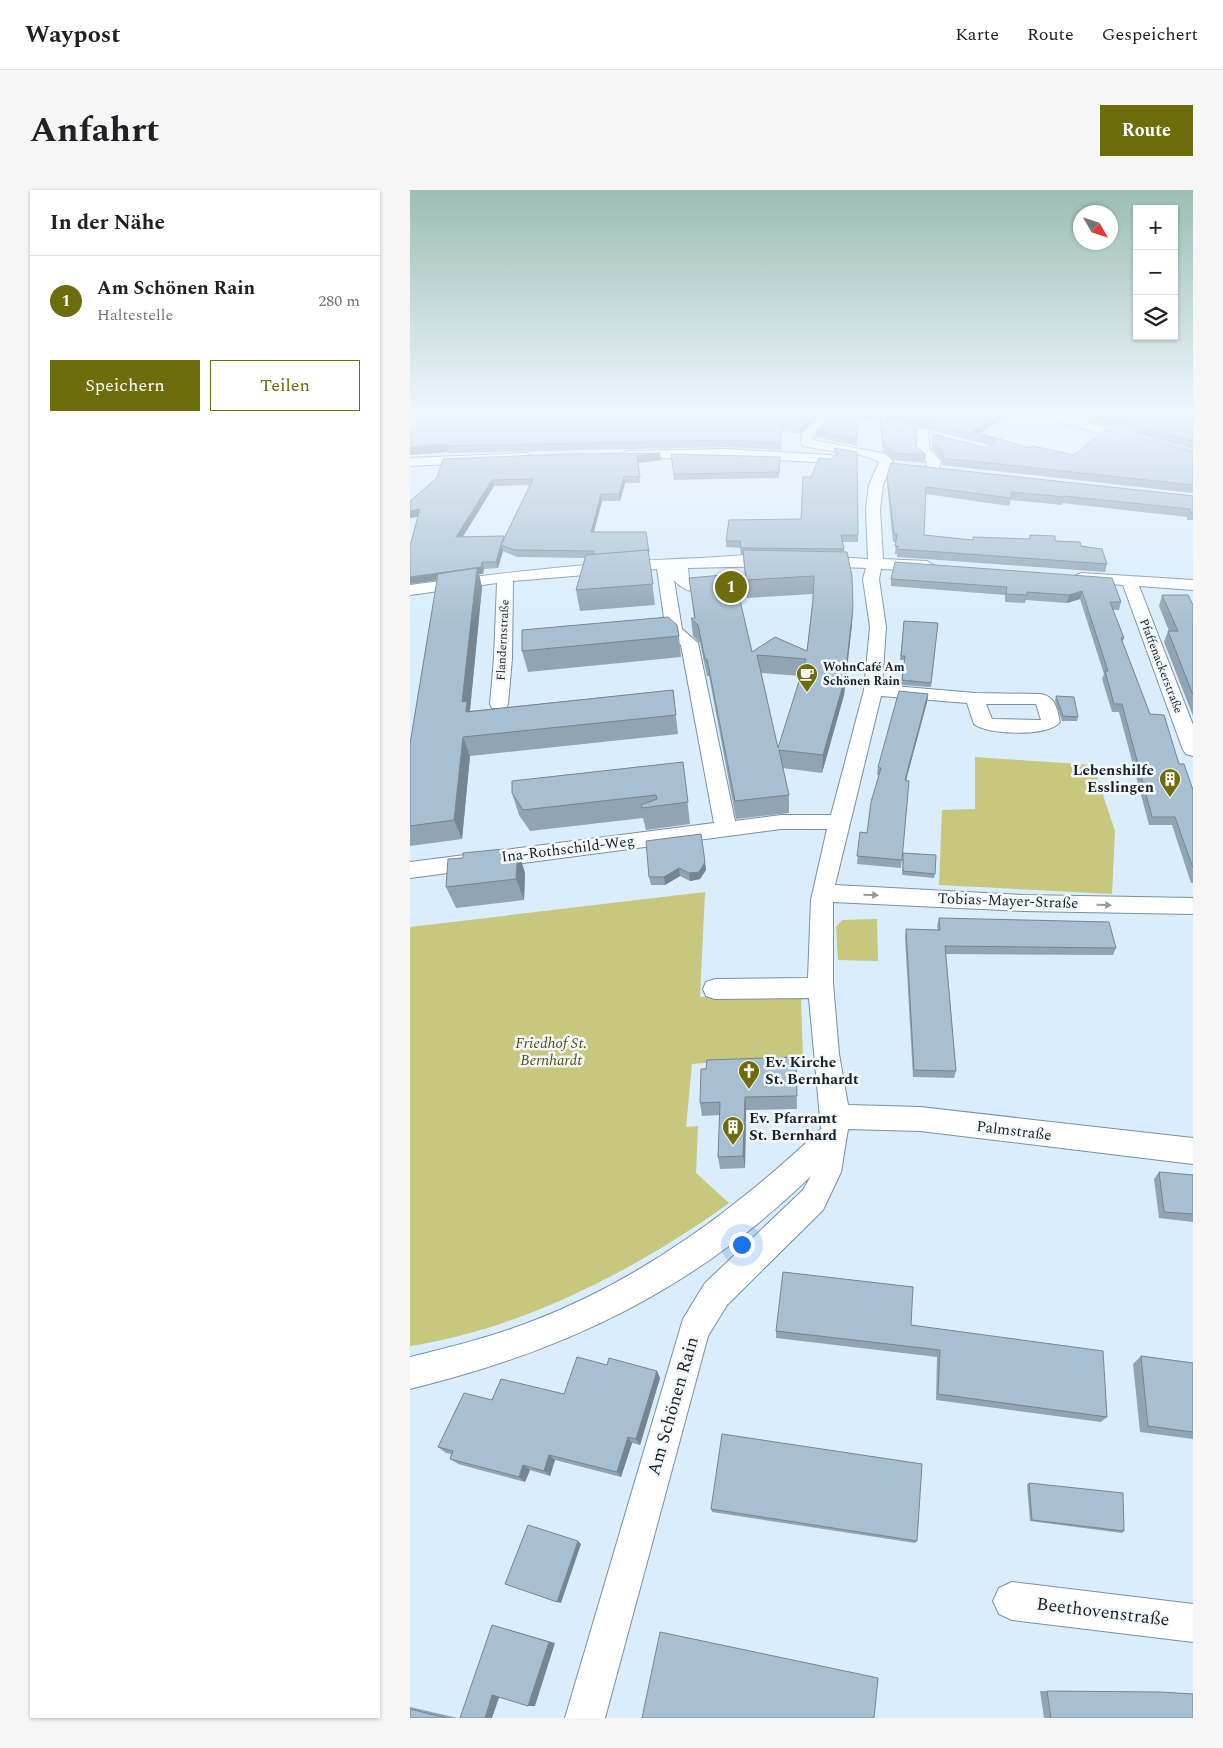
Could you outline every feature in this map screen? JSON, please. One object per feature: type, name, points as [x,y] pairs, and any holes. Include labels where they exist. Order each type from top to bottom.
[{"type":"street","name":"Am Schönen Rain","points":[[584,1718],[694,1330],[716,1294],[820,1191],[828,1171],[834,1127],[821,988],[819,937],[822,893],[873,690],[878,627],[871,579],[874,563],[874,496],[880,484]]},
{"type":"street","name":"Flandernstraße","points":[[410,590],[505,577],[672,564],[798,561],[940,567]]},
{"type":"street","points":[[672,564],[686,583],[695,587],[709,588],[732,580],[735,576],[734,562]]},
{"type":"street","points":[[672,564],[674,631],[689,643],[726,829]]},
{"type":"street","points":[[1063,576],[1193,585]]},
{"type":"street","name":"Flandernstraße","points":[[499,704],[503,658],[505,577]]},
{"type":"street","name":"Pfaffenackerstraße","points":[[1129,581],[1191,741]]},
{"type":"street","points":[[873,690],[975,698]]},
{"type":"street","name":"Ina-Rothschild-Weg","points":[[410,870],[800,821],[839,824]]},
{"type":"street","name":"Tobias-Mayer-Straße","points":[[822,893],[1023,903],[1193,906]]},
{"type":"street","points":[[715,989],[821,988]]},
{"type":"street","name":"Palmstraße","points":[[834,1127],[920,1119],[1193,1151]]},
{"type":"street","points":[[410,1373],[474,1358],[523,1341],[578,1319],[637,1290],[668,1272],[725,1232],[786,1182],[834,1127]]},
{"type":"street","name":"Beethovenstraße","points":[[1012,1601],[1193,1623]]},
{"type":"green space","points":[[975,757],[1093,765],[1115,831],[1112,894],[939,885],[942,810],[975,809]]},
{"type":"green space","name":"Friedhof St. Bernhardt","points":[[705,892],[700,997],[801,995],[803,1058],[692,1064],[686,1127],[698,1126],[696,1173],[729,1203],[657,1251],[577,1293],[536,1311],[494,1326],[452,1338],[410,1346],[410,927]]},
{"type":"green space","points":[[877,919],[878,961],[838,960],[836,927],[842,920]]},
{"type":"building","points":[[430,484],[489,484],[456,537],[504,536],[496,562],[482,562],[481,567],[410,577],[410,546],[420,509],[410,511],[410,501]]},
{"type":"building","points":[[530,484],[622,484],[619,494],[601,494],[591,532],[646,532],[649,552],[648,550],[593,555],[594,551],[515,550],[501,545]]},
{"type":"building","points":[[803,484],[857,484],[858,535],[841,535],[844,549],[741,548],[740,541],[726,541],[729,520],[801,519]]},
{"type":"building","points":[[888,484],[1086,484],[1193,496],[1193,512],[1190,512],[1190,509],[1064,496],[1012,492],[1011,498],[926,487],[924,535],[973,540],[973,537],[1030,539],[1030,535],[1055,536],[1055,541],[1080,542],[1081,546],[1102,549],[1107,564],[897,549],[898,546],[895,546],[897,534],[894,534]]},
{"type":"building","points":[[648,550],[653,584],[576,590],[586,555]]},
{"type":"building","points":[[743,550],[847,552],[852,576],[853,607],[845,678],[823,755],[779,750],[789,795],[735,801],[707,659],[705,659],[698,625],[691,618],[695,618],[689,578],[734,574],[752,652],[775,637],[807,651],[814,576],[746,580]],"holes":[[[757,655],[806,659],[778,748]]]},
{"type":"building","points":[[895,562],[1112,578],[1121,602],[1110,602],[1124,638],[1121,638],[1150,714],[1164,715],[1179,764],[1184,764],[1193,790],[1193,868],[1175,817],[1152,817],[1122,704],[1114,704],[1105,671],[1108,671],[1082,591],[1069,595],[1027,592],[1027,595],[1006,594],[1007,587],[891,579]]},
{"type":"building","points":[[477,568],[462,702],[467,701],[466,712],[673,690],[676,715],[463,737],[454,820],[410,826],[410,744],[438,574]]},
{"type":"building","points":[[1162,595],[1188,595],[1193,605],[1193,695],[1168,631],[1178,631]]},
{"type":"building","points":[[668,617],[677,625],[679,636],[522,651],[522,630]]},
{"type":"building","points":[[904,621],[938,623],[931,683],[902,680],[905,656],[901,656]]},
{"type":"building","points":[[899,691],[928,694],[905,780],[909,781],[902,860],[857,856],[860,832],[867,833],[871,802],[881,768],[878,767]]},
{"type":"building","points":[[1056,696],[1074,697],[1078,717],[1063,716]]},
{"type":"building","points":[[683,762],[688,802],[642,808],[641,805],[657,799],[656,795],[523,810],[512,793],[512,781]]},
{"type":"building","points":[[701,834],[705,862],[699,872],[689,873],[679,868],[664,877],[649,877],[646,841]]},
{"type":"building","points":[[504,849],[502,857],[518,851],[516,879],[446,887],[448,859],[463,858],[463,853]]},
{"type":"building","points":[[903,853],[936,855],[935,874],[903,871]]},
{"type":"building","points":[[939,918],[1109,922],[1116,948],[945,946],[956,1071],[914,1070],[906,929],[940,930]]},
{"type":"building","points":[[796,1057],[797,1096],[745,1097],[743,1156],[718,1157],[720,1102],[700,1103],[701,1069],[706,1069],[707,1060]]},
{"type":"building","points":[[1159,1172],[1193,1175],[1193,1214],[1164,1212]]},
{"type":"building","points":[[783,1272],[913,1287],[911,1325],[1103,1351],[1107,1417],[938,1394],[940,1350],[776,1331]]},
{"type":"building","points":[[1141,1356],[1193,1363],[1193,1432],[1148,1426]]},
{"type":"building","points":[[577,1357],[607,1365],[609,1358],[657,1371],[636,1439],[628,1437],[617,1472],[549,1455],[544,1471],[523,1465],[519,1477],[450,1459],[453,1451],[438,1447],[464,1393],[492,1400],[501,1379],[564,1394]]},
{"type":"building","points":[[722,1434],[922,1464],[917,1541],[711,1509]]},
{"type":"building","points":[[1029,1483],[1123,1493],[1124,1531],[1032,1520]]},
{"type":"building","points":[[528,1525],[578,1541],[557,1602],[505,1584]]},
{"type":"building","points":[[492,1625],[549,1642],[528,1706],[492,1695],[485,1718],[460,1718]]},
{"type":"building","points":[[660,1632],[878,1678],[874,1718],[642,1718]]},
{"type":"building","points":[[1047,1691],[1193,1694],[1193,1718],[1051,1718]]},
{"type":"building","points":[[410,1709],[446,1718],[410,1718]]},
{"type":"place","name":"Am Schönen Rain","points":[[731,587]]},
{"type":"place","name":"WohnCafé Am Schönen Rain","points":[[807,693]]},
{"type":"place","name":"Lebenshilfe Esslingen","points":[[1170,798]]},
{"type":"place","name":"Ev. Kirche St. Bernhardt","points":[[749,1090]]},
{"type":"place","name":"Ev. Pfarramt St. Bernhard","points":[[733,1146]]}]
